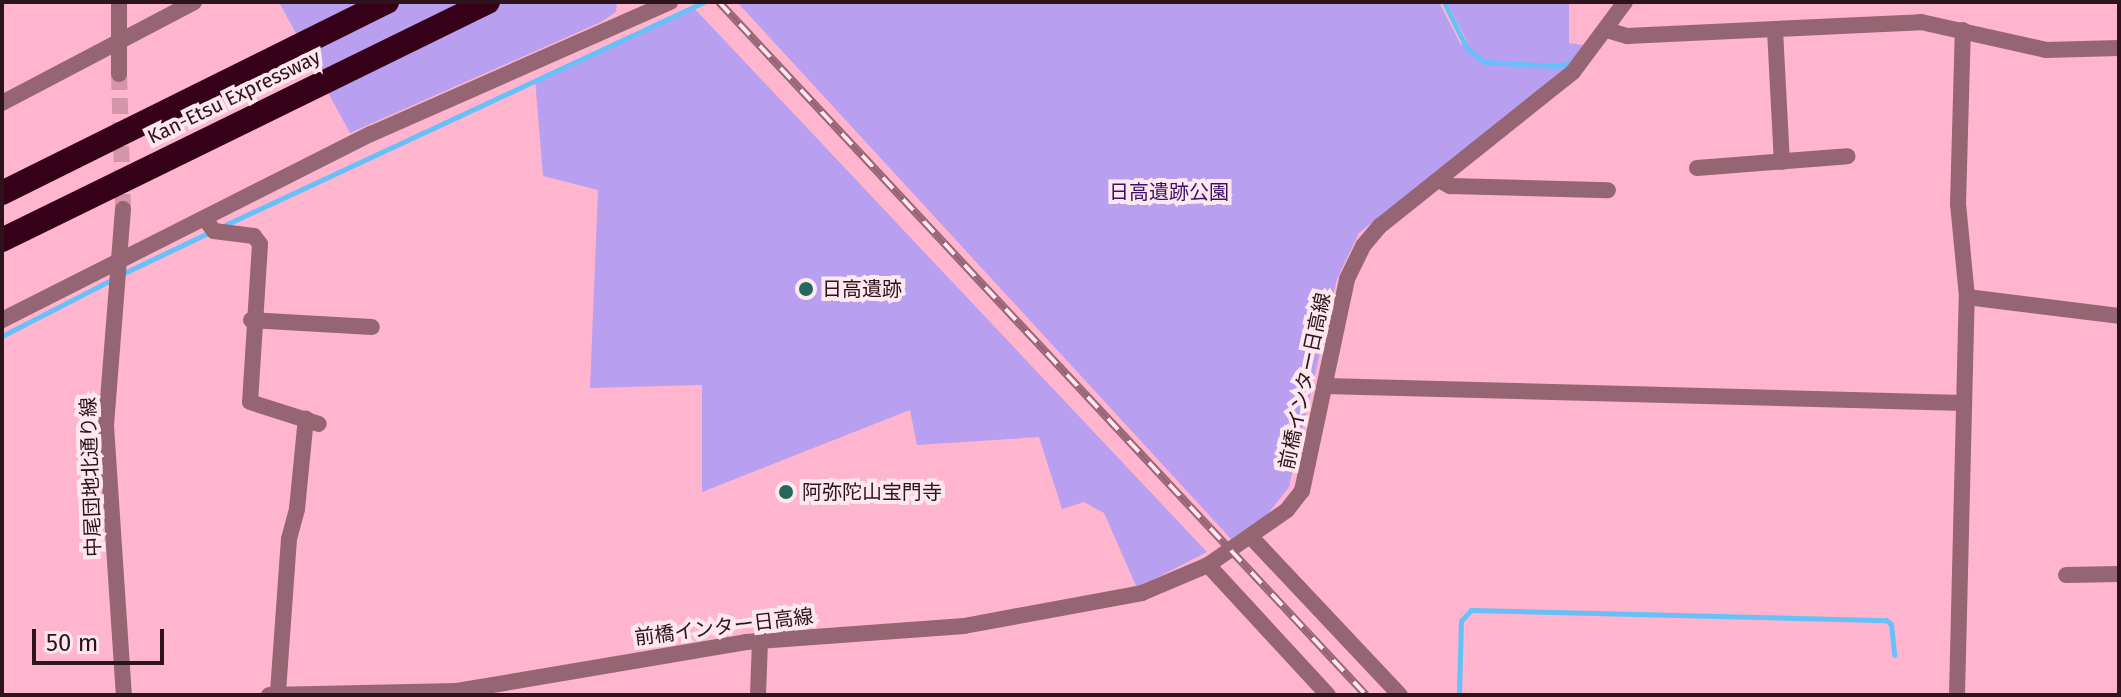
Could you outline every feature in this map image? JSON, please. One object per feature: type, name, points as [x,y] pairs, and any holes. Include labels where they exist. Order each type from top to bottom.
[{"type":"highway","name":"Kan-Etsu Expressway","points":[[2,193],[387,2]]},
{"type":"highway","name":"Kan-Etsu Expressway","points":[[2,240],[488,2]]},
{"type":"street","points":[[119,2],[119,74]]},
{"type":"street","points":[[2,103],[194,2]]},
{"type":"street","points":[[2,320],[371,134],[651,6],[670,2]]},
{"type":"street","name":"前橋インター日高線","points":[[274,694],[457,691],[611,661],[760,640],[964,626],[1142,593],[1208,565],[1287,510],[1302,491],[1357,255],[1380,226],[1558,86],[1607,30],[1625,2]]},
{"type":"street","points":[[1607,30],[1627,36],[1921,22],[2046,50],[2119,48]]},
{"type":"street","points":[[1775,30],[1782,162]]},
{"type":"street","points":[[1957,695],[1967,297],[1958,204],[1963,30]]},
{"type":"street","points":[[1697,168],[1848,156]]},
{"type":"street","points":[[1439,180],[1450,186],[1608,190]]},
{"type":"street","name":"中尾団地北通り線","points":[[123,209],[122,260],[106,426],[124,695]]},
{"type":"street","points":[[205,219],[214,231],[258,239],[251,320],[250,402],[312,421],[289,539],[274,694]]},
{"type":"street","points":[[1967,297],[2119,316]]},
{"type":"street","points":[[251,320],[372,327]]},
{"type":"street","points":[[1325,386],[1964,403]]},
{"type":"street","points":[[1251,537],[1400,695]]},
{"type":"street","points":[[1208,565],[1328,695]]},
{"type":"street","points":[[2066,575],[2119,574]]},
{"type":"street","points":[[758,695],[760,640]]},
{"type":"green space","points":[[279,2],[617,2],[616,12],[601,22],[350,133]]},
{"type":"green space","name":"日高遺跡公園","points":[[737,2],[1439,2],[1461,45],[1467,41],[1447,2],[1569,2],[1569,43],[1583,45],[1566,70],[1359,233],[1337,279],[1289,487],[1267,515],[1231,539]]},
{"type":"green space","points":[[694,8],[1207,552],[1137,588],[1104,513],[1084,502],[1062,509],[1039,437],[917,445],[910,410],[702,492],[702,385],[590,388],[598,190],[543,176],[535,79]]},
{"type":"waterway","points":[[223,226],[704,2]]},
{"type":"waterway","points":[[1444,2],[1467,49],[1485,62],[1557,66],[1573,62]]},
{"type":"waterway","points":[[122,274],[210,232]]},
{"type":"waterway","points":[[2,336],[113,279]]},
{"type":"waterway","points":[[1459,695],[1461,621],[1471,610],[1886,620],[1891,624],[1894,655]]},
{"type":"tunnel","points":[[119,74],[123,209]]},
{"type":"railway","points":[[719,2],[1366,695]]},
{"type":"place","name":"日高遺跡","points":[[806,289]]},
{"type":"place","name":"阿弥陀山宝門寺","points":[[786,492]]}]
